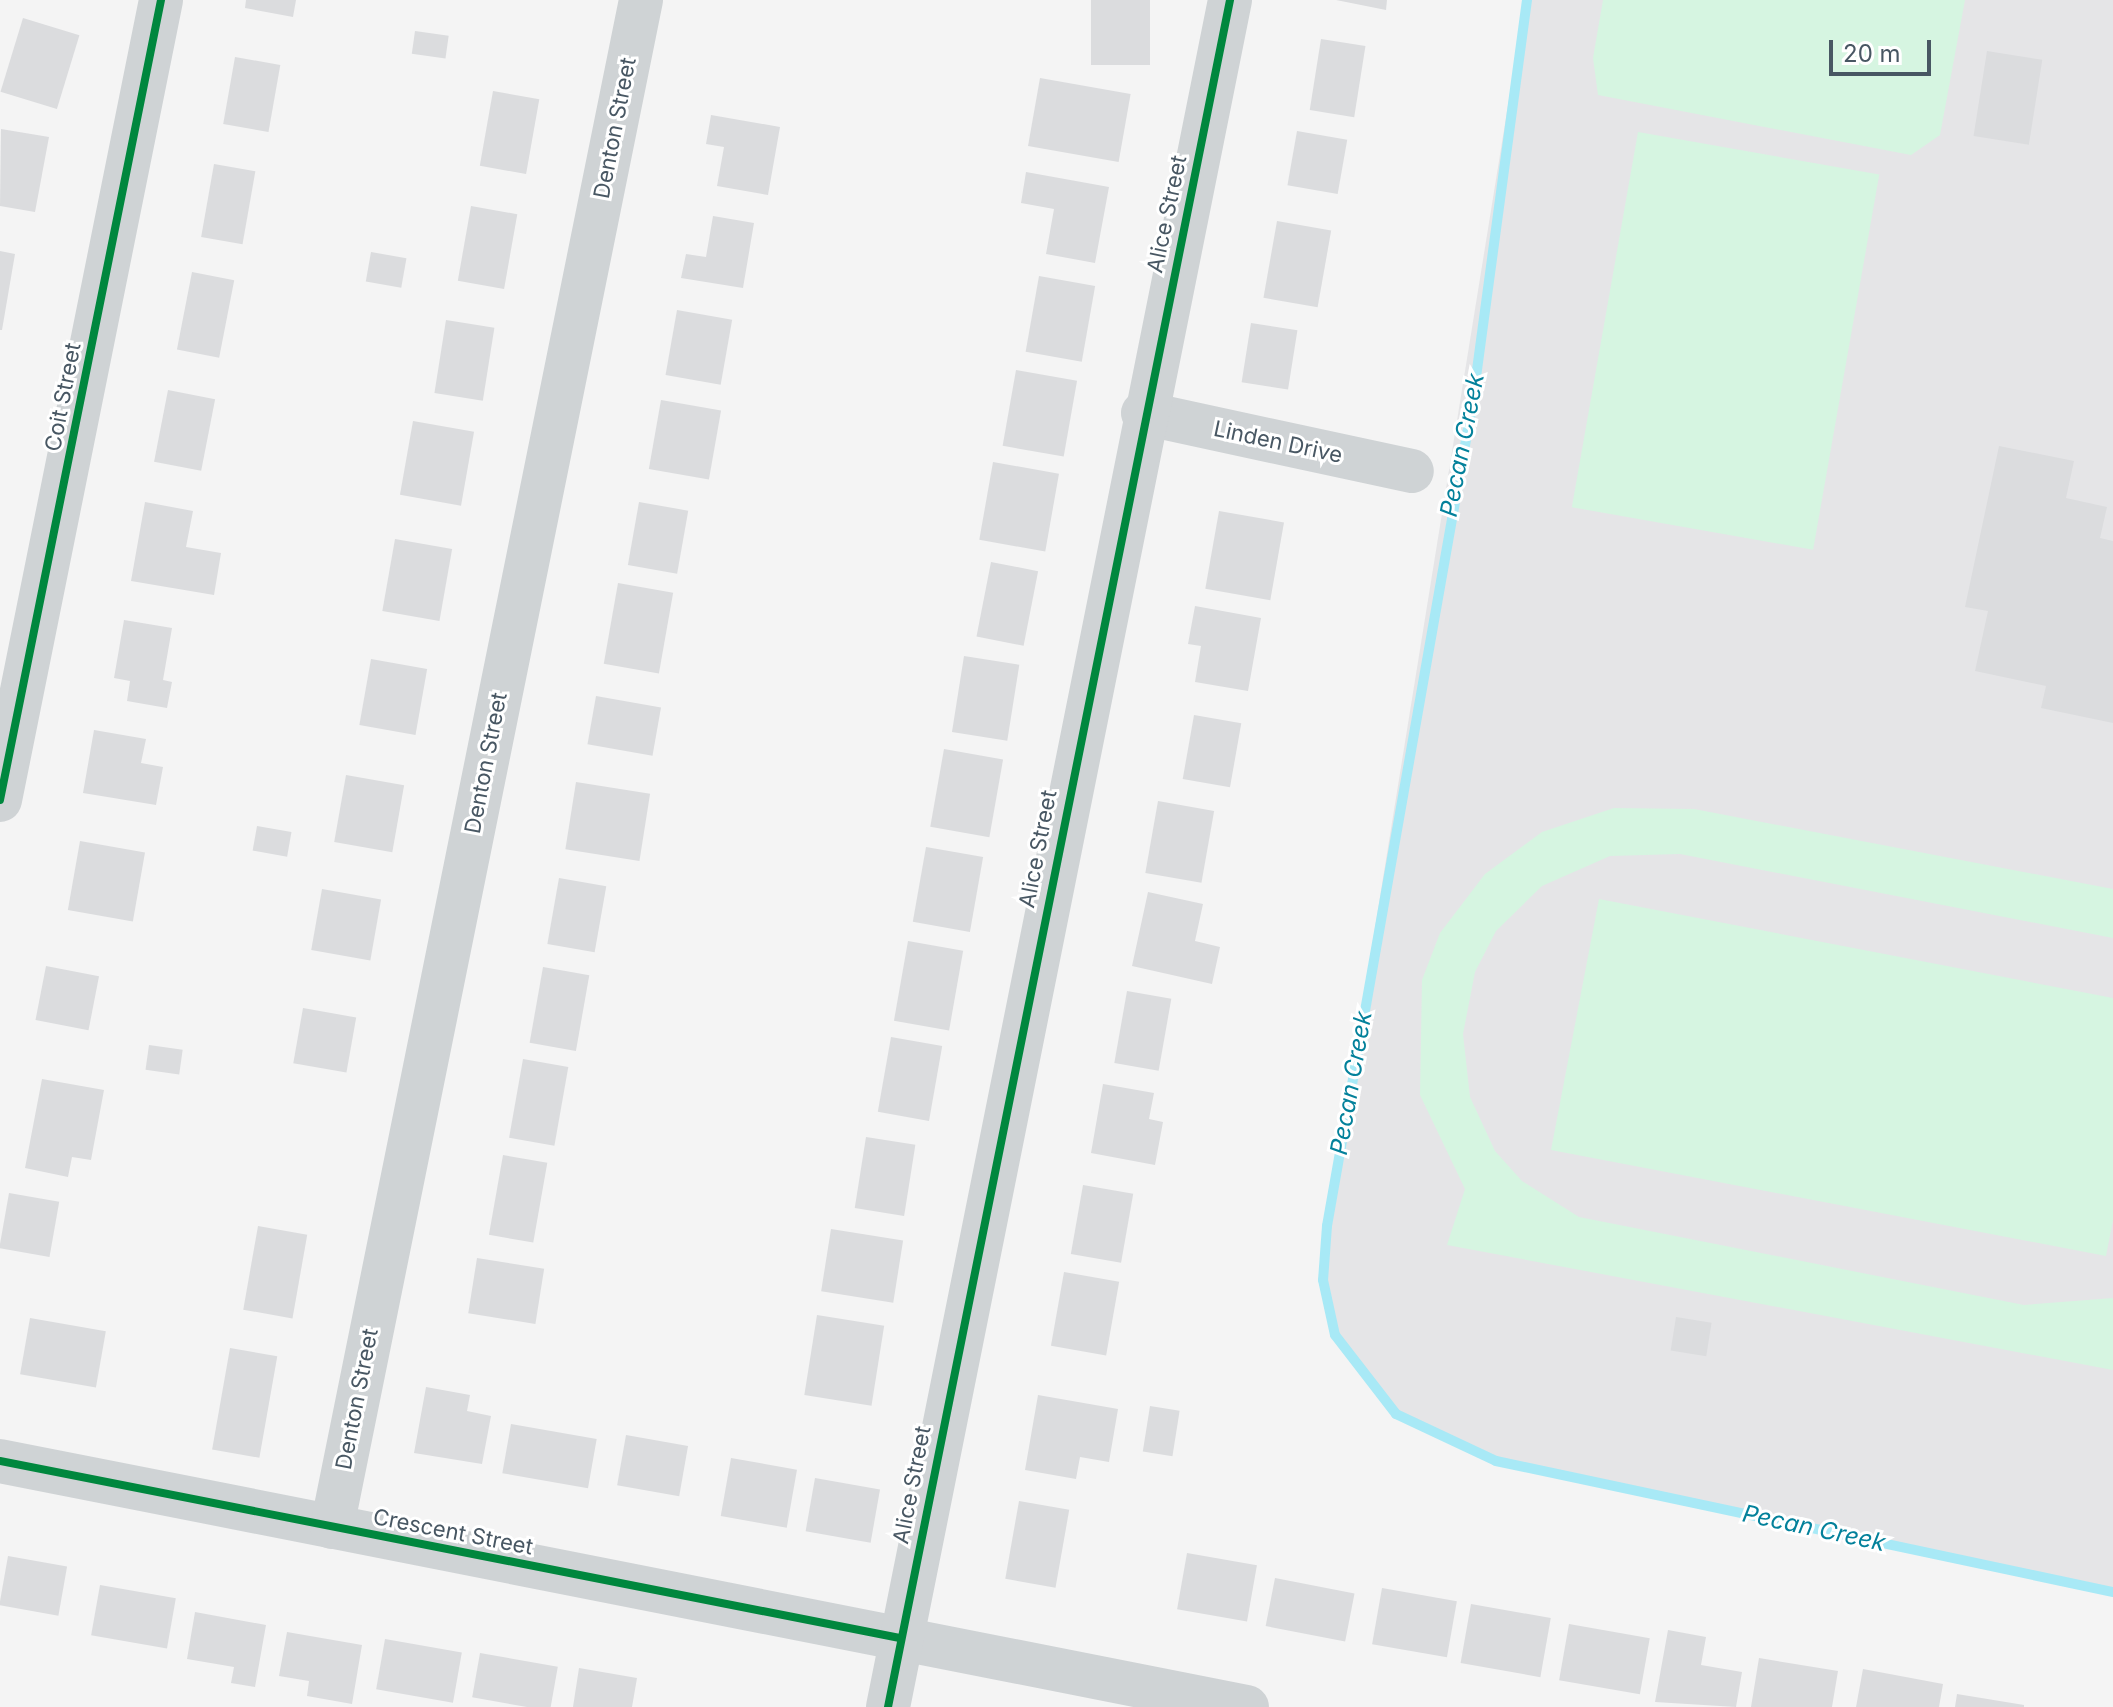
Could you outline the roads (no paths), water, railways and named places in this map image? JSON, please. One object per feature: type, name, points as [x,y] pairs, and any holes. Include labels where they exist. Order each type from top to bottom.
[{"type":"street","name":"Coit Street","points":[[0,800],[161,0]]},
{"type":"street","name":"Denton Street","points":[[332,1527],[641,0]]},
{"type":"street","name":"Alice Street","points":[[888,1707],[1143,413],[1230,0]]},
{"type":"street","name":"Linden Drive","points":[[1143,413],[1412,471]]},
{"type":"street","name":"Crescent Street","points":[[0,1461],[1247,1707]]},
{"type":"waterway","name":"Pecan Creek","points":[[1527,0],[1472,406],[1327,1226],[1323,1280],[1335,1335],[1396,1414],[1496,1461],[2113,1592]]}]
